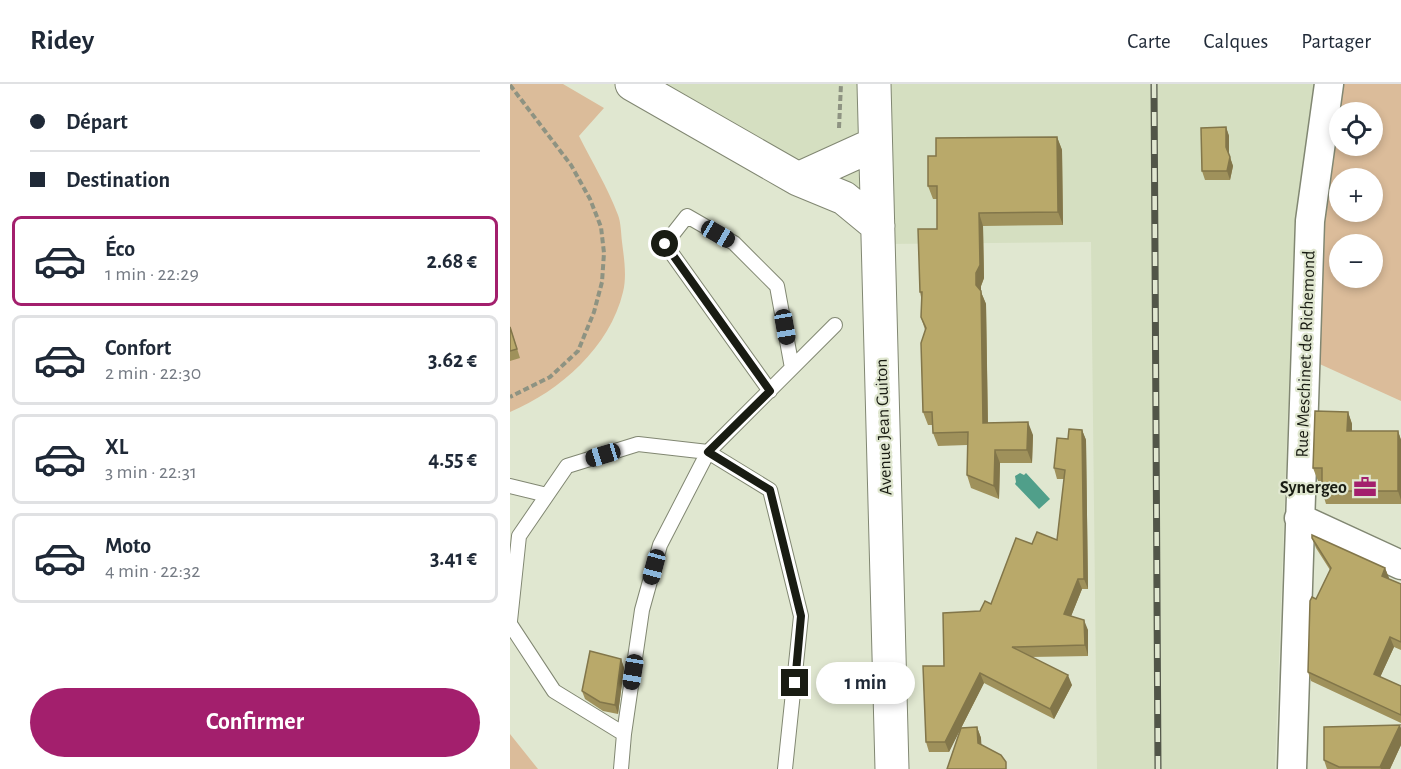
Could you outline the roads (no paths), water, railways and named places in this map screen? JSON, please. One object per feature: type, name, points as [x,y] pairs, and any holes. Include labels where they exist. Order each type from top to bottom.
[{"type":"main road","points":[[632,84],[798,179],[844,198],[878,226]]},
{"type":"main road","name":"Avenue Jean Guiton","points":[[874,84],[892,769]]},
{"type":"main road","points":[[798,179],[875,144]]},
{"type":"street","name":"Rue Meschinet de Richemond","points":[[1292,769],[1310,220],[1329,84]]},
{"type":"street","points":[[1299,518],[1401,565]]},
{"type":"lane","points":[[770,391],[665,244],[687,216],[734,243],[777,286],[792,368]]},
{"type":"lane","points":[[621,769],[642,610],[660,545],[708,452],[835,325]]},
{"type":"lane","points":[[624,734],[554,691],[510,622],[519,536],[567,466],[638,444],[708,452],[770,490],[782,536],[801,616],[785,769]]},
{"type":"lane","points":[[510,486],[547,495]]},
{"type":"water","points":[[1020,473],[1024,475],[1026,473],[1050,499],[1039,509],[1015,484],[1015,476]]},
{"type":"railway","points":[[1154,84],[1158,769]]},
{"type":"place","name":"Synergeo","points":[[1365,487]]}]
